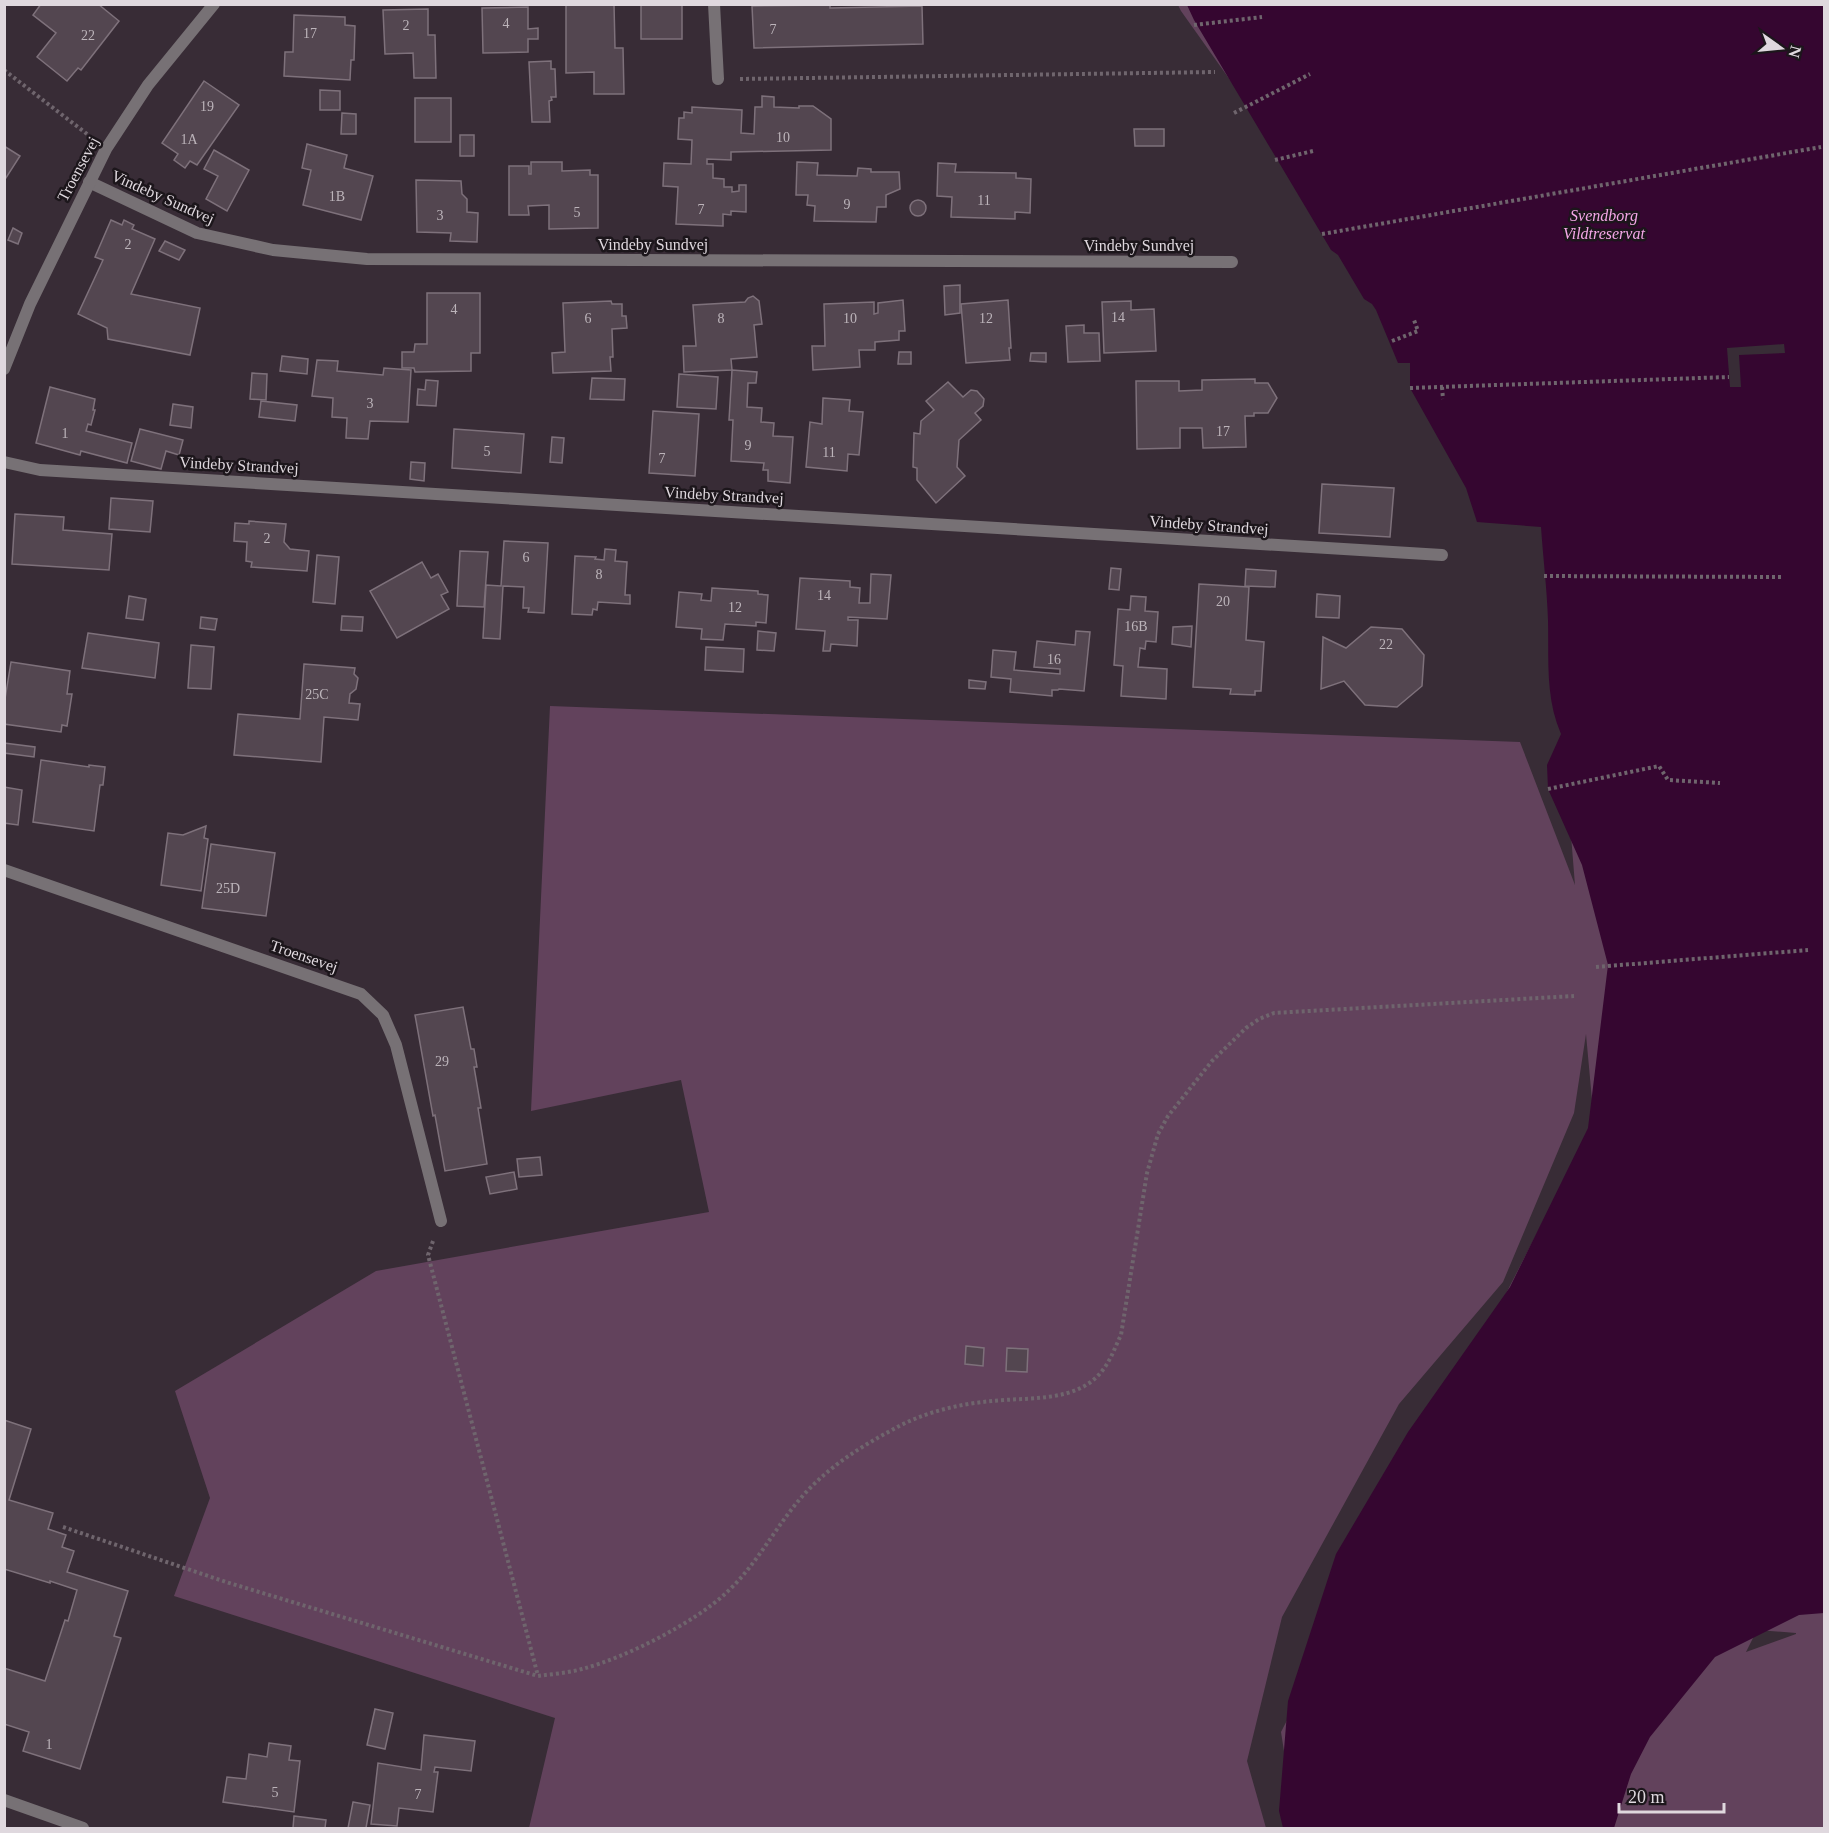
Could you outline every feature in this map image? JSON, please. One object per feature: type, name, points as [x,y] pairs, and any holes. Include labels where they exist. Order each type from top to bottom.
[{"type":"street","name":"Troensevej","points":[[4,369],[30,304],[106,149],[148,85],[214,4]]},
{"type":"street","points":[[714,4],[718,79]]},
{"type":"street","name":"Vindeby Sundvej","points":[[89,182],[197,233],[273,250],[367,259],[1232,262]]},
{"type":"street","name":"Vindeby Strandvej","points":[[4,462],[40,470],[1442,555]]},
{"type":"street","name":"Troensevej","points":[[4,870],[361,994],[383,1015],[396,1045],[441,1221]]},
{"type":"street","points":[[4,1800],[83,1828]]},
{"type":"path","points":[[1194,25],[1262,17]]},
{"type":"path","points":[[4,70],[91,137]]},
{"type":"path","points":[[718,79],[1215,72]]},
{"type":"path","points":[[1234,113],[1310,74]]},
{"type":"path","points":[[1322,234],[1821,147]]},
{"type":"path","points":[[1275,160],[1313,151]]},
{"type":"path","points":[[1392,341],[1418,331],[1414,320]]},
{"type":"path","points":[[1410,388],[1729,377]]},
{"type":"path","points":[[1442,387],[1443,399]]},
{"type":"path","points":[[1545,576],[1784,577]]},
{"type":"path","points":[[1548,789],[1659,766],[1668,780],[1720,783]]},
{"type":"path","points":[[1596,967],[1808,950]]},
{"type":"path","points":[[63,1527],[226,1582],[538,1676],[583,1669],[643,1646],[688,1621],[726,1593],[759,1556],[810,1488],[845,1458],[901,1425],[947,1409],[991,1401],[1043,1398],[1072,1392],[1101,1372],[1121,1335],[1147,1173],[1158,1134],[1168,1116],[1212,1061],[1253,1023],[1275,1013],[1574,996]]},
{"type":"path","points":[[441,1221],[428,1255],[538,1676]]},
{"type":"green space","points":[[1178,5],[1824,5],[1824,1828],[1296,1828],[1281,1732],[1594,1122],[1586,1034],[1574,1113],[1503,1282],[1399,1404],[1282,1617],[1247,1761],[1266,1828],[529,1828],[555,1718],[174,1596],[210,1498],[175,1391],[376,1271],[709,1212],[681,1080],[531,1111],[550,706],[1520,742],[1575,885],[1546,524]],"holes":[[[1757,1630],[1796,1634],[1746,1652]]]},
{"type":"shaded area","name":"Svendborg Vildtreservat","points":[[1187,5],[1824,5],[1824,1613],[1799,1615],[1715,1657],[1650,1737],[1631,1774],[1614,1828],[1283,1828],[1279,1811],[1288,1701],[1336,1554],[1408,1432],[1510,1287],[1588,1128],[1608,965],[1582,865],[1548,789],[1547,765],[1561,734],[1550,692],[1541,527],[1477,522],[1466,488],[1410,388],[1410,363],[1398,363],[1376,310],[1364,299],[1338,255],[1331,250]]},
{"type":"pier","points":[[1784,344],[1785,353],[1739,355],[1741,387],[1730,387],[1727,348]]},
{"type":"building","points":[[41,4],[98,4],[119,21],[81,70],[78,68],[67,81],[37,57],[56,33],[33,15]]},
{"type":"building","points":[[566,4],[614,4],[615,48],[623,48],[624,94],[594,94],[594,72],[566,73]]},
{"type":"building","points":[[641,4],[682,4],[682,39],[641,39]]},
{"type":"building","points":[[830,5],[830,8],[922,6],[923,44],[754,48],[752,6]]},
{"type":"building","points":[[528,7],[528,29],[538,28],[538,39],[528,39],[528,52],[483,53],[482,8]]},
{"type":"building","points":[[428,9],[428,35],[435,35],[436,78],[414,78],[413,53],[385,54],[383,10]]},
{"type":"building","points":[[294,15],[345,17],[345,25],[355,26],[354,60],[351,60],[350,80],[284,76],[285,52],[293,52]]},
{"type":"building","points":[[551,61],[551,69],[555,69],[556,97],[551,97],[552,100],[549,101],[550,122],[532,122],[529,62]]},
{"type":"building","points":[[204,81],[239,105],[197,165],[190,161],[185,168],[174,160],[178,154],[162,143]]},
{"type":"building","points":[[320,90],[340,91],[340,110],[320,110]]},
{"type":"building","points":[[762,96],[774,97],[774,107],[813,106],[831,119],[831,150],[731,152],[731,160],[707,159],[707,164],[713,164],[713,178],[724,179],[724,187],[732,187],[732,192],[739,191],[739,185],[746,185],[746,212],[731,211],[731,215],[723,214],[723,226],[676,224],[678,187],[663,186],[664,163],[691,164],[692,140],[678,139],[679,118],[684,118],[684,112],[692,113],[692,107],[742,110],[741,133],[754,134],[755,107],[762,107]]},
{"type":"building","points":[[415,98],[451,98],[451,142],[415,142]]},
{"type":"building","points":[[342,113],[356,114],[356,134],[341,134]]},
{"type":"building","points":[[1134,129],[1164,129],[1164,146],[1135,146]]},
{"type":"building","points":[[460,135],[474,135],[474,156],[460,156]]},
{"type":"building","points":[[307,144],[347,155],[344,168],[373,176],[361,220],[303,205],[311,170],[302,168]]},
{"type":"building","points":[[4,146],[20,156],[4,181]]},
{"type":"building","points":[[214,150],[249,170],[227,211],[206,199],[218,176],[204,169]]},
{"type":"building","points":[[531,162],[562,162],[562,171],[590,170],[590,175],[598,175],[598,228],[549,229],[549,205],[528,206],[529,215],[509,215],[509,166],[529,166],[529,174],[531,174]]},
{"type":"building","points":[[797,162],[818,163],[817,175],[857,176],[858,168],[871,169],[871,172],[899,172],[900,189],[886,195],[886,207],[877,207],[876,222],[814,221],[815,206],[807,205],[808,195],[796,195]]},
{"type":"building","points":[[938,163],[956,164],[955,172],[1016,173],[1016,178],[1031,179],[1030,213],[1015,212],[1015,219],[951,217],[952,197],[937,196]]},
{"type":"building","points":[[416,180],[461,181],[462,194],[467,199],[467,212],[478,213],[477,242],[450,241],[451,233],[417,232]]},
{"type":"building","points":[[915,200],[921,200],[926,208],[924,214],[915,216],[910,211],[910,205]]},
{"type":"building","points":[[111,220],[122,225],[124,220],[134,225],[132,229],[155,239],[131,294],[200,308],[190,355],[108,339],[107,328],[78,314],[103,260],[95,257]]},
{"type":"building","points":[[13,228],[22,233],[18,244],[8,240]]},
{"type":"building","points":[[165,241],[185,250],[179,260],[159,251]]},
{"type":"building","points":[[960,285],[960,313],[945,315],[944,286]]},
{"type":"building","points":[[427,293],[480,293],[480,353],[471,353],[471,371],[415,372],[414,368],[402,368],[402,352],[414,352],[415,344],[427,344]]},
{"type":"building","points":[[753,296],[759,301],[762,324],[754,325],[757,357],[731,359],[732,370],[684,372],[683,346],[696,346],[693,305],[745,302]]},
{"type":"building","points":[[903,300],[905,331],[899,331],[899,340],[875,342],[875,350],[859,350],[860,367],[813,370],[812,346],[825,346],[824,304],[874,302],[874,314],[878,313],[878,303]]},
{"type":"building","points":[[1008,300],[1010,360],[966,363],[961,304]]},
{"type":"building","points":[[611,301],[612,304],[622,304],[622,316],[626,316],[627,328],[612,329],[611,371],[553,373],[552,353],[565,352],[563,303]]},
{"type":"building","points":[[1131,301],[1131,310],[1154,309],[1156,351],[1104,353],[1102,302]]},
{"type":"building","points":[[1084,325],[1084,333],[1099,333],[1100,361],[1068,362],[1066,326]]},
{"type":"building","points":[[899,352],[911,352],[911,364],[898,364]]},
{"type":"building","points":[[1031,353],[1046,353],[1046,362],[1030,361]]},
{"type":"building","points":[[282,356],[308,359],[307,374],[280,371]]},
{"type":"building","points":[[317,360],[338,361],[337,371],[383,375],[384,368],[411,370],[408,422],[370,421],[368,439],[346,438],[347,418],[332,417],[333,398],[312,396]]},
{"type":"building","points":[[732,370],[757,372],[756,383],[748,383],[747,407],[762,408],[761,422],[774,423],[773,436],[793,437],[790,483],[768,481],[768,470],[763,470],[764,463],[731,461],[733,420],[729,420]]},
{"type":"building","points":[[252,373],[267,374],[266,400],[250,399]]},
{"type":"building","points":[[679,374],[718,377],[716,409],[677,407]]},
{"type":"building","points":[[592,378],[625,379],[624,400],[590,399]]},
{"type":"building","points":[[1255,379],[1255,383],[1268,383],[1277,398],[1268,413],[1254,413],[1254,416],[1245,416],[1246,447],[1203,448],[1202,428],[1180,428],[1180,448],[1137,449],[1136,381],[1179,381],[1179,391],[1202,390],[1202,380]]},
{"type":"building","points":[[426,380],[438,381],[436,406],[417,405],[418,389],[425,390]]},
{"type":"building","points":[[948,382],[963,397],[971,390],[977,391],[984,399],[983,406],[975,413],[981,420],[959,440],[957,467],[965,476],[936,503],[917,480],[917,468],[913,467],[914,433],[920,434],[921,421],[934,410],[926,401]]},
{"type":"building","points":[[50,387],[95,399],[91,425],[88,424],[86,431],[132,443],[127,463],[81,451],[80,455],[36,443]]},
{"type":"building","points":[[823,398],[850,400],[849,411],[863,412],[859,455],[848,454],[847,471],[806,467],[810,422],[822,424]]},
{"type":"building","points":[[261,401],[297,405],[295,421],[259,417]]},
{"type":"building","points":[[173,404],[193,407],[191,428],[170,425]]},
{"type":"building","points":[[653,411],[699,414],[695,476],[649,473]]},
{"type":"building","points":[[140,429],[183,440],[179,455],[166,451],[161,469],[131,461]]},
{"type":"building","points":[[454,429],[524,434],[521,473],[452,468]]},
{"type":"building","points":[[552,437],[564,438],[562,463],[550,462]]},
{"type":"building","points":[[411,462],[425,463],[424,481],[410,479]]},
{"type":"building","points":[[1322,484],[1394,488],[1390,537],[1319,533]]},
{"type":"building","points":[[111,498],[153,501],[150,532],[109,529]]},
{"type":"building","points":[[15,514],[64,517],[63,530],[112,534],[109,570],[12,564]]},
{"type":"building","points":[[249,521],[286,524],[284,542],[290,549],[309,551],[307,571],[251,567],[252,562],[246,561],[247,542],[234,541],[235,523],[249,524]]},
{"type":"building","points":[[504,541],[548,543],[544,613],[528,612],[529,608],[523,608],[524,587],[503,586],[500,639],[483,638],[486,585],[501,586]]},
{"type":"building","points":[[605,549],[616,550],[615,561],[627,562],[625,595],[630,595],[630,604],[598,602],[597,610],[593,609],[592,615],[572,614],[575,556],[596,557],[595,559],[604,560]]},
{"type":"building","points":[[460,551],[488,552],[484,607],[457,606]]},
{"type":"building","points":[[317,555],[339,557],[335,604],[313,602]]},
{"type":"building","points":[[422,562],[431,578],[438,574],[448,592],[441,595],[449,609],[397,638],[370,591]]},
{"type":"building","points":[[1111,568],[1121,569],[1119,590],[1109,589]]},
{"type":"building","points":[[1246,569],[1276,571],[1275,587],[1245,586]]},
{"type":"building","points":[[871,574],[891,575],[887,619],[848,617],[848,620],[858,620],[857,646],[831,644],[830,651],[823,651],[825,631],[796,629],[800,578],[850,581],[850,587],[860,588],[859,603],[870,603]]},
{"type":"building","points":[[1199,584],[1249,587],[1246,640],[1264,642],[1261,691],[1255,691],[1255,695],[1230,694],[1231,689],[1193,687]]},
{"type":"building","points":[[712,588],[758,591],[758,594],[768,595],[766,623],[756,622],[756,626],[725,624],[723,640],[701,639],[702,629],[676,627],[679,592],[702,594],[701,600],[711,601]]},
{"type":"building","points":[[1317,594],[1340,596],[1339,618],[1316,617]]},
{"type":"building","points":[[129,596],[146,599],[143,620],[126,618]]},
{"type":"building","points":[[1131,596],[1146,597],[1145,611],[1158,612],[1156,642],[1146,641],[1145,649],[1140,648],[1138,667],[1167,669],[1166,699],[1121,696],[1123,666],[1114,665],[1118,609],[1130,610]]},
{"type":"building","points":[[342,616],[363,617],[362,631],[341,630]]},
{"type":"building","points":[[201,617],[217,619],[215,630],[200,628]]},
{"type":"building","points":[[1192,626],[1191,647],[1172,644],[1173,627]]},
{"type":"building","points":[[1371,627],[1402,629],[1424,655],[1422,686],[1397,707],[1365,705],[1344,681],[1321,689],[1323,637],[1346,648]]},
{"type":"building","points":[[758,631],[776,633],[774,651],[757,650]]},
{"type":"building","points":[[1076,631],[1090,632],[1084,691],[1052,690],[1052,696],[1010,692],[1011,679],[991,677],[993,650],[1016,652],[1014,670],[1060,674],[1060,669],[1034,667],[1037,641],[1075,645]]},
{"type":"building","points":[[88,633],[159,643],[155,678],[82,668]]},
{"type":"building","points":[[191,645],[214,647],[211,689],[188,688]]},
{"type":"building","points":[[706,647],[744,649],[743,672],[705,670]]},
{"type":"building","points":[[11,662],[70,671],[67,694],[72,694],[67,726],[62,725],[61,732],[4,724],[4,705]]},
{"type":"building","points":[[304,664],[355,668],[354,674],[358,678],[356,689],[350,694],[349,703],[360,704],[358,720],[324,717],[321,762],[234,755],[238,714],[300,719]]},
{"type":"building","points":[[969,680],[986,682],[985,689],[969,688]]},
{"type":"building","points":[[4,743],[35,747],[34,757],[4,753]]},
{"type":"building","points":[[41,760],[105,767],[103,785],[100,785],[94,831],[33,822]]},
{"type":"building","points":[[4,787],[22,790],[18,825],[4,823]]},
{"type":"building","points":[[206,826],[204,838],[208,839],[201,891],[161,885],[168,833],[183,835]]},
{"type":"building","points":[[211,844],[275,853],[266,916],[202,908]]},
{"type":"building","points":[[463,1007],[477,1067],[474,1067],[481,1108],[478,1108],[487,1164],[445,1171],[415,1015]]},
{"type":"building","points":[[540,1157],[542,1175],[519,1177],[517,1159]]},
{"type":"building","points":[[514,1172],[517,1189],[490,1194],[486,1177]]},
{"type":"building","points":[[966,1346],[984,1348],[983,1366],[965,1364]]},
{"type":"building","points":[[1007,1348],[1028,1349],[1027,1372],[1006,1371]]},
{"type":"building","points":[[4,1420],[31,1429],[9,1500],[53,1513],[48,1529],[66,1535],[62,1547],[74,1551],[67,1572],[128,1591],[114,1636],[121,1638],[80,1769],[23,1751],[29,1732],[4,1724],[4,1668],[45,1681],[77,1590],[4,1569]]},
{"type":"building","points":[[375,1709],[393,1713],[385,1749],[367,1745]]},
{"type":"building","points":[[424,1735],[475,1741],[471,1771],[435,1767],[434,1772],[438,1772],[433,1812],[399,1808],[397,1826],[371,1824],[378,1763],[421,1770]]},
{"type":"building","points":[[269,1743],[291,1746],[289,1760],[300,1761],[294,1812],[223,1802],[227,1777],[246,1779],[249,1754],[267,1757]]},
{"type":"building","points":[[353,1802],[370,1805],[366,1828],[348,1828]]},
{"type":"building","points":[[294,1816],[326,1820],[325,1828],[293,1828]]}]
